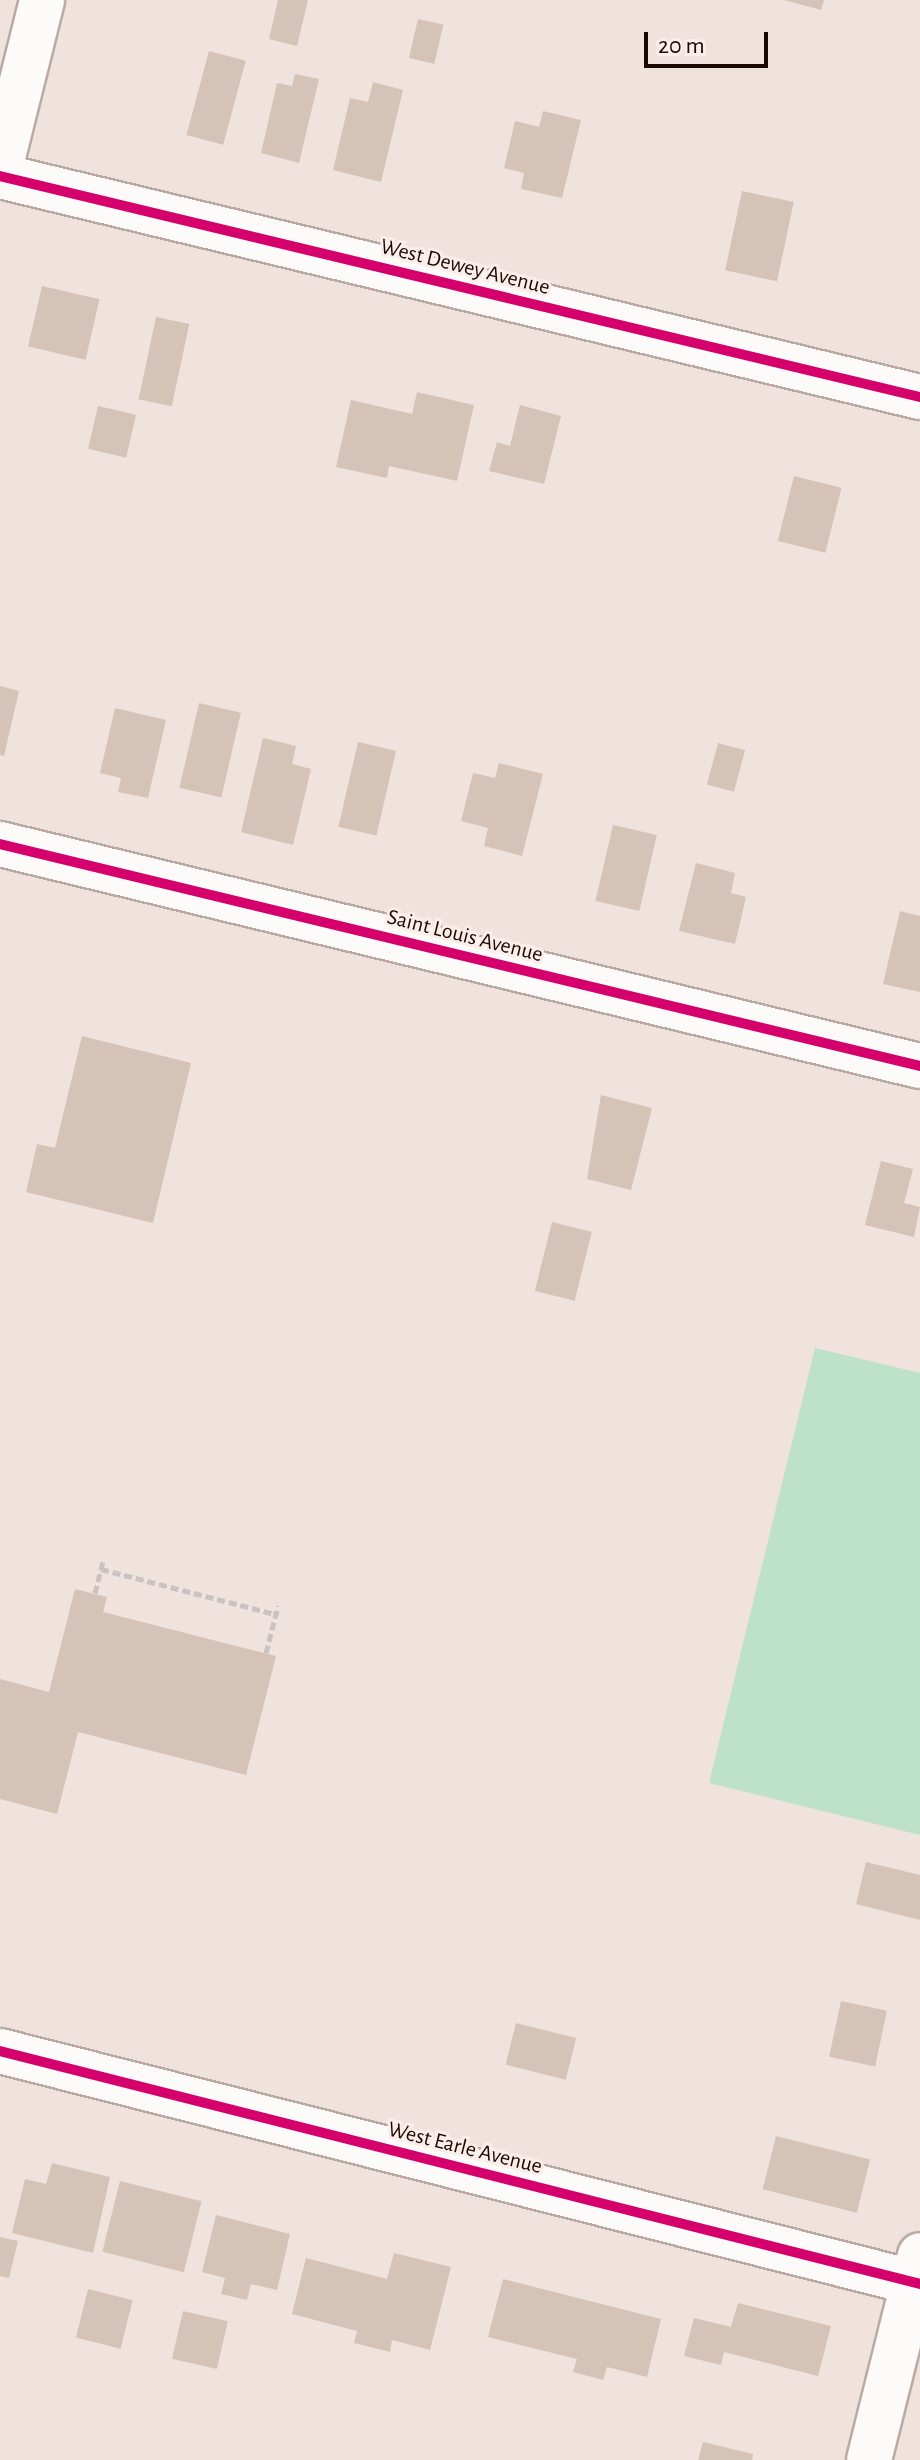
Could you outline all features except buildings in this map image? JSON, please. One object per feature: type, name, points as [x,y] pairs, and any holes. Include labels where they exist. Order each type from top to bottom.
[{"type":"street","points":[[0,169],[42,0]]},
{"type":"street","name":"West Dewey Avenue","points":[[0,176],[920,397]]},
{"type":"street","name":"Saint Louis Avenue","points":[[0,844],[920,1066]]},
{"type":"street","name":"West Earle Avenue","points":[[0,2051],[918,2274]]},
{"type":"street","points":[[869,2460],[918,2274]]},
{"type":"path","points":[[95,1593],[103,1561]]},
{"type":"path","points":[[101,1569],[275,1614]]},
{"type":"path","points":[[266,1653],[278,1606]]},
{"type":"green space","points":[[815,1348],[920,1373],[920,1835],[709,1783]]},
{"type":"cycle path","points":[[0,176],[920,397]]},
{"type":"cycle path","points":[[0,844],[920,1066]]},
{"type":"cycle path","points":[[0,2051],[920,2284]]}]
